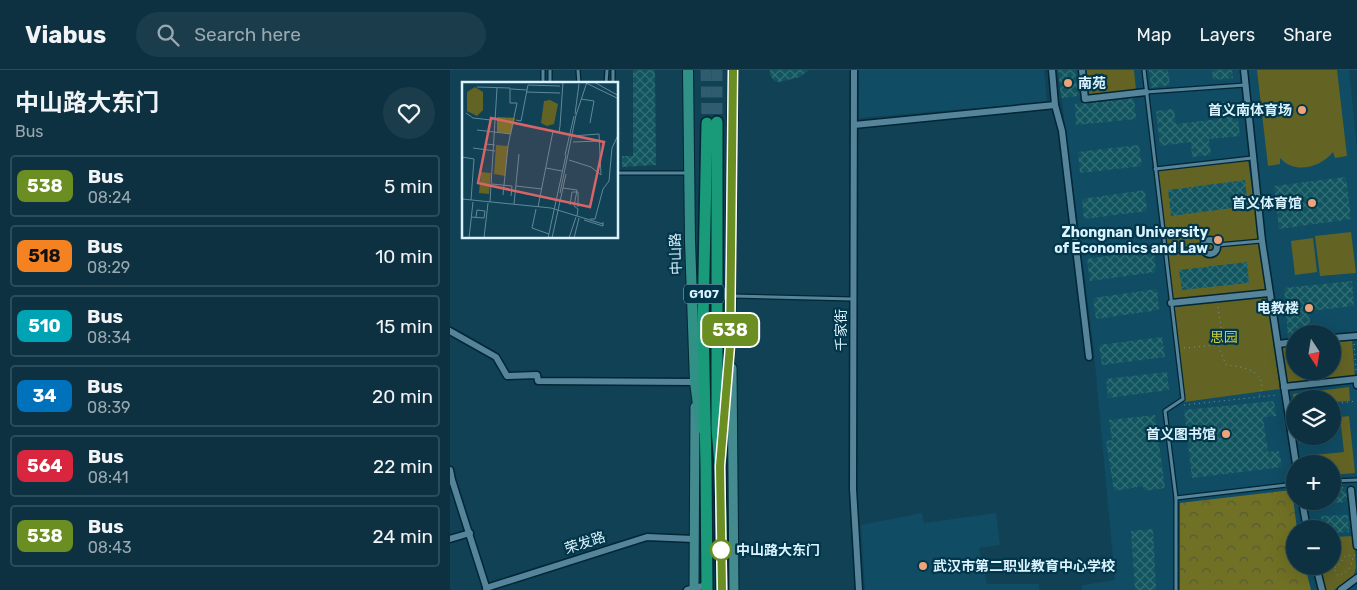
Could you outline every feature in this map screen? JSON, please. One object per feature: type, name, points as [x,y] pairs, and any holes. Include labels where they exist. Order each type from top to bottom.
[{"type":"highway","name":"中山路","points":[[707,587],[703,323],[712,122],[717,429],[720,466],[722,590]]},
{"type":"main road","name":"中山路","points":[[688,70],[695,382],[706,466]]},
{"type":"main road","name":"中山路","points":[[720,466],[730,346],[732,70]]},
{"type":"street","name":"千家街","points":[[854,70],[852,489],[859,590]]},
{"type":"street","points":[[1052,70],[1056,105],[1062,131],[1089,357]]},
{"type":"street","points":[[1082,70],[1085,99],[1146,92]]},
{"type":"street","points":[[1244,70],[1262,241],[1286,397]]},
{"type":"street","points":[[854,125],[1056,105]]},
{"type":"street","points":[[1207,240],[1213,240],[1217,245],[1217,250],[1212,254],[1207,254],[1203,248],[1203,244],[1207,240]]},
{"type":"street","points":[[1171,303],[1270,293]]},
{"type":"street","points":[[450,331],[496,357],[507,376],[537,375],[538,381],[695,382],[692,589],[707,587]]},
{"type":"street","points":[[1341,337],[1355,336]]},
{"type":"street","points":[[1278,344],[1286,343]]},
{"type":"street","points":[[730,346],[733,396],[734,590]]},
{"type":"street","points":[[1285,390],[1357,379],[1357,384]]},
{"type":"street","points":[[450,470],[486,589]]},
{"type":"street","points":[[1351,490],[1357,546]]},
{"type":"street","points":[[450,539],[470,534]]},
{"type":"street","name":"荣发路","points":[[486,589],[647,537],[694,540]]},
{"type":"street","points":[[1318,575],[1322,590]]},
{"type":"street","points":[[1341,590],[1357,578]]},
{"type":"lane","points":[[1144,70],[1183,399],[1165,411],[1176,498],[1176,590]]},
{"type":"lane","points":[[1146,92],[1245,85]]},
{"type":"lane","points":[[1155,169],[1253,158]]},
{"type":"lane","points":[[619,173],[689,173]]},
{"type":"lane","points":[[1217,245],[1262,241]]},
{"type":"lane","points":[[1165,252],[1203,248]]},
{"type":"lane","points":[[730,296],[854,299]]},
{"type":"lane","points":[[1341,481],[1357,480]]},
{"type":"lane","points":[[1176,498],[1286,485]]},
{"type":"path","points":[[1217,298],[1222,334],[1218,345],[1226,366],[1234,366],[1256,374],[1262,381],[1263,387],[1259,397]]},
{"type":"path","points":[[1355,336],[1357,379]]},
{"type":"path","points":[[1177,348],[1218,345]]},
{"type":"path","points":[[1172,407],[1259,397],[1285,390]]},
{"type":"path","points":[[1341,403],[1357,401]]},
{"type":"path","points":[[1341,561],[1345,556],[1357,555]]},
{"type":"path","points":[[1341,574],[1348,571],[1353,556]]},
{"type":"shaded area","points":[[859,70],[1044,70],[1047,102],[859,118]]},
{"type":"shaded area","name":"Zhongnan University of Economics and Law","points":[[1058,70],[1349,70],[1357,147],[1357,590],[1082,590],[1082,585],[1115,580],[1093,343]]},
{"type":"shaded area","name":"武汉市第二职业教育中心学校","points":[[922,513],[924,523],[996,513],[1000,545],[979,548],[987,584],[1039,584],[1039,590],[865,590],[861,525]]},
{"type":"green space","points":[[1086,70],[1134,70],[1136,90],[1089,95]]},
{"type":"green space","name":"首义南体育场","points":[[1257,70],[1337,70],[1347,156],[1335,158],[1333,152],[1322,162],[1300,168],[1286,163],[1280,158],[1280,164],[1268,166]]},
{"type":"green space","name":"思园","points":[[1248,160],[1280,389],[1184,402],[1155,169]]},
{"type":"green space","points":[[1351,232],[1356,273],[1320,276],[1315,236]]},
{"type":"green space","points":[[1313,238],[1317,272],[1295,275],[1291,241]]},
{"type":"green space","points":[[1352,339],[1355,377],[1341,378],[1341,340]]},
{"type":"green space","points":[[1286,345],[1286,378],[1281,346]]},
{"type":"green space","points":[[1286,380],[1326,380],[1287,384]]},
{"type":"green space","points":[[1349,387],[1350,401],[1341,402],[1341,390],[1325,390]]},
{"type":"green space","points":[[1349,416],[1355,473],[1341,474],[1341,455],[1314,455],[1344,452],[1341,417]]},
{"type":"green space","points":[[1286,491],[1286,510],[1295,510],[1296,520],[1286,520],[1286,575],[1307,575],[1311,590],[1180,590],[1180,503]]},
{"type":"green space","points":[[1354,536],[1356,567],[1354,575],[1334,590],[1325,590],[1322,575],[1341,575],[1341,537]]},
{"type":"building","points":[[633,70],[655,70],[656,165],[622,167],[622,156],[633,156]]},
{"type":"building","points":[[770,70],[809,70],[800,77],[779,82],[774,81],[770,75]]},
{"type":"building","name":"南苑","points":[[1058,70],[1075,70],[1078,96],[1061,98]]},
{"type":"building","points":[[1149,70],[1168,70],[1170,85],[1151,88]]},
{"type":"building","points":[[1212,70],[1232,70],[1233,78],[1213,80]]},
{"type":"building","points":[[1134,98],[1136,119],[1076,125],[1075,104]]},
{"type":"building","points":[[1236,101],[1240,136],[1209,139],[1211,155],[1192,157],[1191,142],[1160,146],[1156,111],[1174,109],[1176,124],[1219,119],[1217,103]]},
{"type":"building","points":[[1139,145],[1142,166],[1080,173],[1078,152]]},
{"type":"building","name":"首义体育馆","points":[[1346,177],[1351,219],[1279,229],[1274,186]]},
{"type":"building","points":[[1245,180],[1248,206],[1171,216],[1168,190]]},
{"type":"building","points":[[1145,190],[1147,211],[1084,219],[1082,199]]},
{"type":"building","points":[[1154,249],[1156,272],[1090,281],[1087,259]]},
{"type":"building","points":[[1247,262],[1249,283],[1182,290],[1179,270]]},
{"type":"building","name":"电教楼","points":[[1352,281],[1354,306],[1309,311],[1310,325],[1287,325],[1284,288]]},
{"type":"building","points":[[1157,289],[1159,310],[1096,319],[1093,298]]},
{"type":"building","points":[[1162,337],[1165,357],[1102,365],[1099,345]]},
{"type":"building","points":[[1167,372],[1169,390],[1108,398],[1106,379]]},
{"type":"building","name":"首义图书馆","points":[[1274,401],[1276,416],[1263,417],[1268,452],[1279,451],[1282,467],[1192,478],[1184,410]]},
{"type":"building","points":[[1155,415],[1165,488],[1144,491],[1143,486],[1114,491],[1106,441],[1112,440],[1109,420]]},
{"type":"building","points":[[1341,487],[1346,487],[1347,502],[1341,502]]},
{"type":"building","points":[[1348,515],[1349,532],[1341,532],[1341,520],[1321,520],[1321,516]]},
{"type":"building","points":[[1153,529],[1156,590],[1135,590],[1131,531]]},
{"type":"tunnel","points":[[706,70],[707,123]]},
{"type":"tunnel","points":[[717,70],[717,122]]},
{"type":"bus line","name":"538","points":[[722,590],[720,466],[722,423],[730,346],[733,70]]},
{"type":"place","name":"南苑","points":[[1068,83]]},
{"type":"place","name":"首义南体育场","points":[[1302,110]]},
{"type":"place","name":"首义体育馆","points":[[1312,203]]},
{"type":"place","name":"Zhongnan University of Economics and Law","points":[[1218,240]]},
{"type":"place","name":"电教楼","points":[[1309,308]]},
{"type":"place","name":"首义图书馆","points":[[1226,434]]},
{"type":"place","name":"中山路大东门","points":[[721,550]]},
{"type":"place","name":"武汉市第二职业教育中心学校","points":[[923,566]]}]
